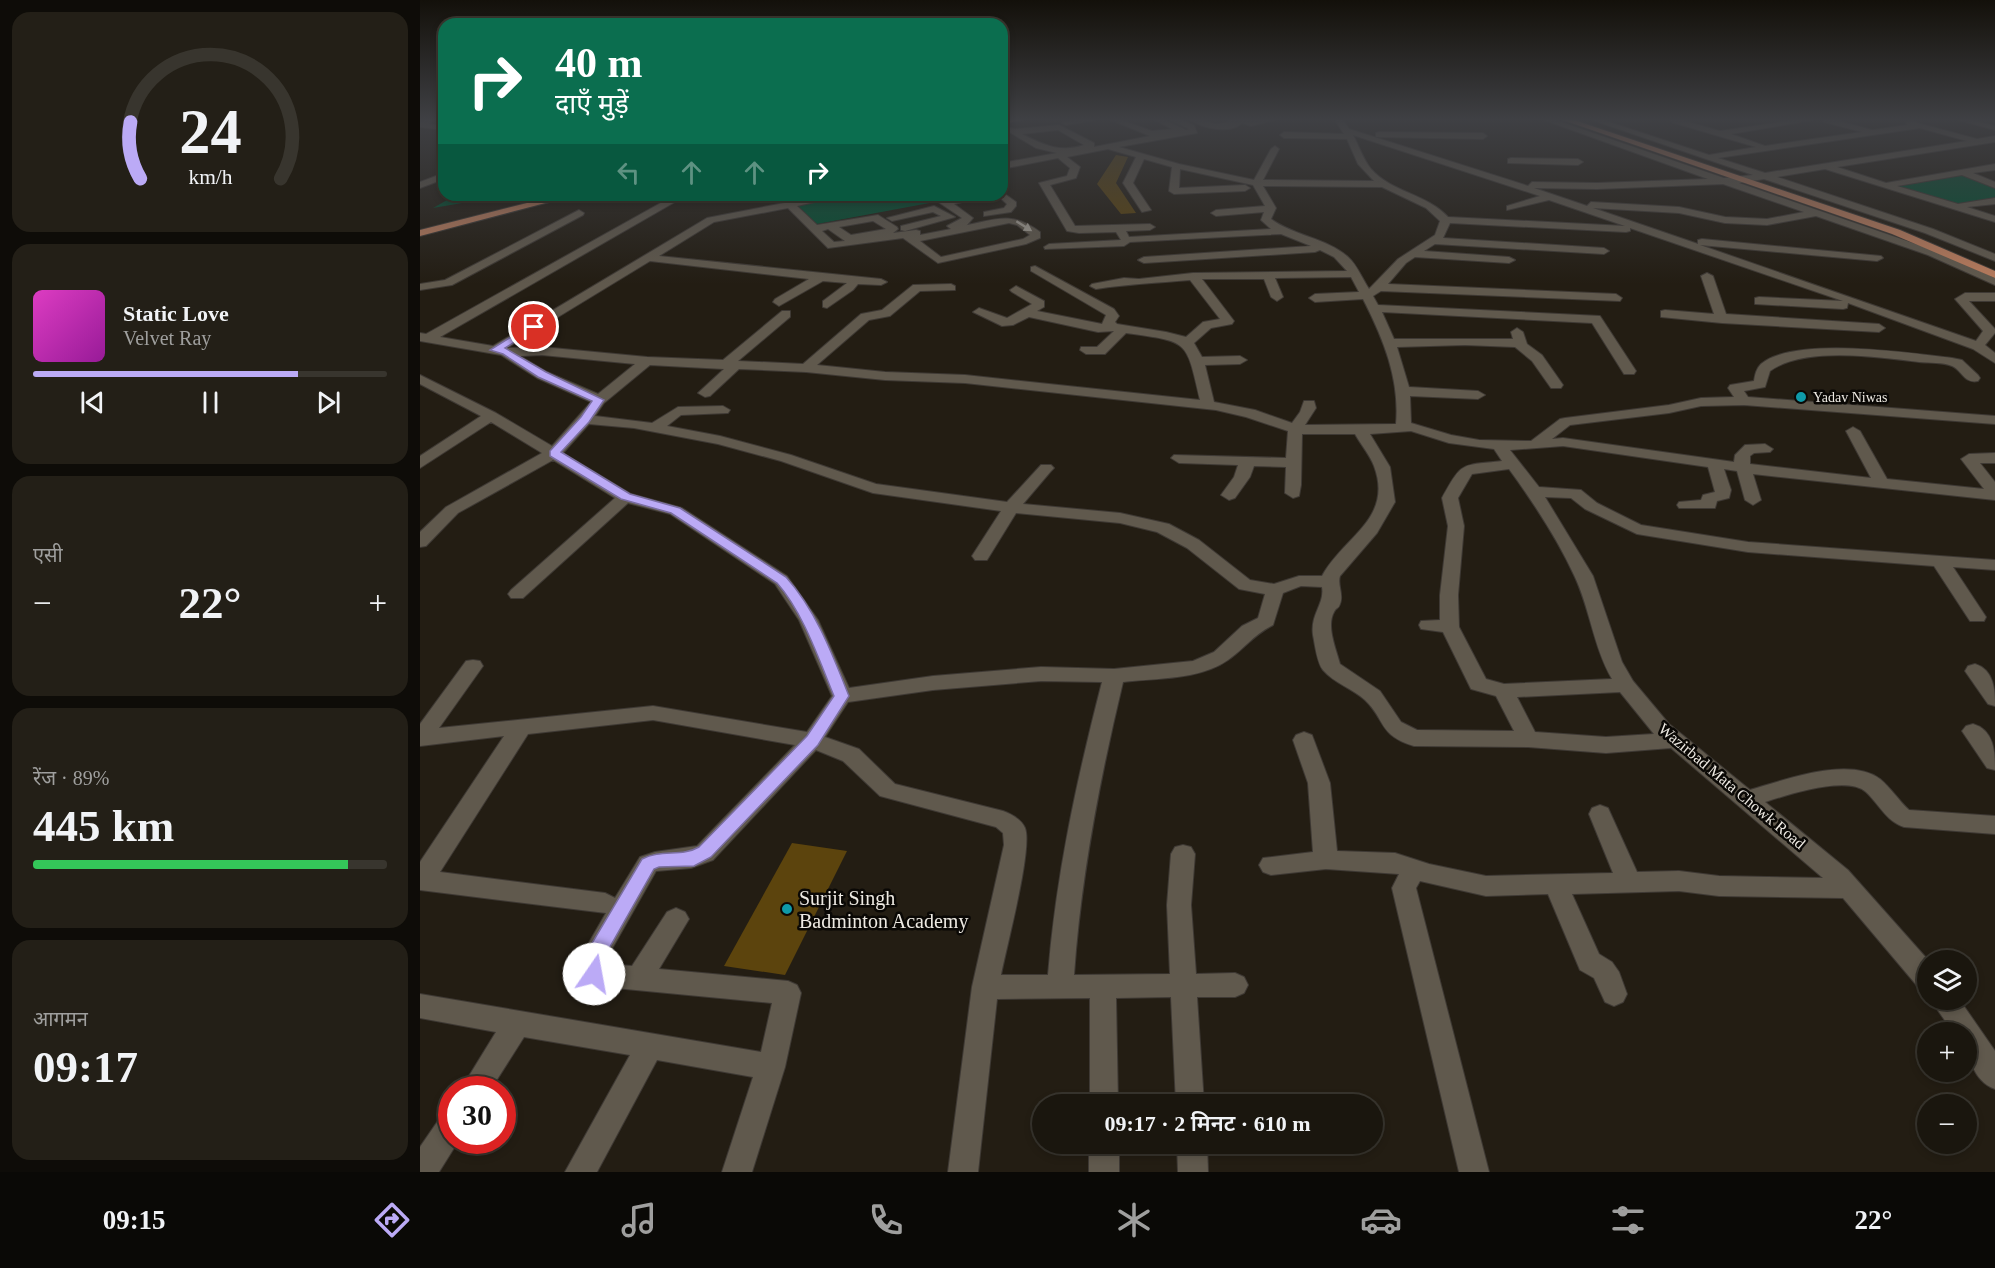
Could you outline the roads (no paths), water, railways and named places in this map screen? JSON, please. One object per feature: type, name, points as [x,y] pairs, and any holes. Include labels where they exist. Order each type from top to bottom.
[{"type":"main road","points":[[1727,175],[1905,236],[1995,275]]},
{"type":"main road","points":[[1744,175],[1916,234],[1995,267]]},
{"type":"main road","points":[[420,225],[518,201]]},
{"type":"main road","points":[[420,233],[547,201]]},
{"type":"street","points":[[1072,175],[1071,178],[1044,183],[1071,229],[1124,236],[1150,227]]},
{"type":"street","points":[[1132,175],[1128,183],[1146,210]]},
{"type":"street","points":[[1174,175],[1170,191],[1258,185],[1384,184]]},
{"type":"street","points":[[1215,175],[1258,185],[1270,204],[1266,220],[1344,259],[1374,308],[1388,343],[1406,410],[1403,426]]},
{"type":"street","points":[[1258,185],[1263,175]]},
{"type":"street","points":[[1372,175],[1384,184],[1421,201],[1445,220],[1647,230]]},
{"type":"street","points":[[1480,184],[1508,175]]},
{"type":"street","points":[[1520,175],[1548,196],[1856,304],[1923,325],[1978,346],[1995,358]]},
{"type":"street","points":[[1532,175],[1597,186],[1743,180],[1776,175]]},
{"type":"street","points":[[1707,175],[1932,253],[1995,282]]},
{"type":"street","points":[[1764,175],[1929,231],[1995,258]]},
{"type":"street","points":[[1850,175],[1995,219]]},
{"type":"street","points":[[1884,185],[1952,175]]},
{"type":"street","points":[[1968,175],[1995,184]]},
{"type":"street","points":[[420,185],[438,178]]},
{"type":"street","points":[[1510,208],[1548,196]]},
{"type":"street","points":[[945,203],[958,201],[977,214],[983,215],[1007,210],[1013,204],[1008,200]]},
{"type":"street","points":[[424,338],[671,201]]},
{"type":"street","points":[[778,202],[784,201]]},
{"type":"street","points":[[500,351],[717,218],[810,201]]},
{"type":"street","points":[[914,234],[968,221],[968,218],[942,201]]},
{"type":"street","points":[[1954,206],[1995,201]]},
{"type":"street","points":[[790,205],[832,246],[1009,220],[1021,223],[1036,236],[1026,241],[941,260],[914,234]]},
{"type":"street","points":[[1578,206],[1679,210],[1725,220],[1767,222],[1816,213]]},
{"type":"street","points":[[1216,213],[1270,209]]},
{"type":"street","points":[[420,287],[448,283],[579,213]]},
{"type":"street","points":[[814,229],[830,226],[876,218],[893,229],[849,240],[830,226]]},
{"type":"street","points":[[1316,298],[1366,296],[1379,287],[1396,266],[1443,232],[1445,220]]},
{"type":"street","points":[[1049,247],[1124,236],[1285,231]]},
{"type":"street","points":[[1124,236],[1160,279]]},
{"type":"street","points":[[1673,239],[1877,258]]},
{"type":"street","points":[[1433,241],[1604,250]]},
{"type":"street","points":[[1143,260],[1326,249]]},
{"type":"street","points":[[1413,254],[1509,260]]},
{"type":"street","points":[[650,258],[881,282]]},
{"type":"street","points":[[1035,269],[1110,312],[1113,316],[1108,323],[1118,328]]},
{"type":"street","points":[[1268,274],[1278,297]]},
{"type":"street","points":[[1096,286],[1124,281],[1139,282],[1193,276],[1355,274]]},
{"type":"street","points":[[786,290],[815,276]]},
{"type":"street","points":[[705,393],[782,308],[815,276]]},
{"type":"street","points":[[1187,343],[1207,325],[1228,321],[1193,276]]},
{"type":"street","points":[[1707,276],[1722,319]]},
{"type":"street","points":[[827,304],[849,288],[855,279]]},
{"type":"street","points":[[806,368],[865,317],[885,313],[917,287],[951,288]]},
{"type":"street","points":[[1379,287],[1616,298]]},
{"type":"street","points":[[979,312],[1007,322],[1040,304],[1016,290]]},
{"type":"street","points":[[1978,346],[1990,331],[1961,299],[1995,297]]},
{"type":"street","points":[[1759,301],[1856,304]]},
{"type":"street","points":[[1374,308],[1596,318],[1629,371]]},
{"type":"street","points":[[1027,313],[1098,328],[1118,328],[1167,336],[1187,343],[1196,362],[1208,405]]},
{"type":"street","points":[[1665,314],[1879,328],[1923,325]]},
{"type":"street","points":[[1512,316],[1520,343],[1537,358],[1557,384]]},
{"type":"street","points":[[1086,350],[1100,351],[1118,328]]},
{"type":"street","points":[[1830,353],[1879,328]]},
{"type":"street","points":[[424,338],[500,351],[542,351],[647,361],[806,368],[885,376],[964,379],[1208,405],[1250,413],[1295,429],[1360,430],[1403,426],[1462,441],[1499,446],[1563,442],[1882,484],[1995,494]]},
{"type":"street","points":[[1388,343],[1465,341],[1520,343]]},
{"type":"street","points":[[500,351],[542,375],[599,400]]},
{"type":"street","points":[[1744,401],[1735,388],[1760,384],[1763,371],[1768,365],[1795,355],[1830,353],[1952,362],[1957,363],[1973,378]]},
{"type":"street","points":[[1196,362],[1240,360]]},
{"type":"street","points":[[420,542],[452,510],[468,499],[554,453],[599,400],[647,361]]},
{"type":"street","points":[[420,380],[491,416],[626,497],[676,511],[782,580],[790,589],[821,646],[842,696]]},
{"type":"street","points":[[1402,391],[1478,395]]},
{"type":"street","points":[[1534,445],[1565,422],[1660,410],[1701,402],[1744,401],[1995,420]]},
{"type":"street","points":[[1293,493],[1292,463],[1295,429],[1309,410],[1309,404]]},
{"type":"street","points":[[655,428],[678,411],[723,410]]},
{"type":"street","points":[[420,463],[491,416]]},
{"type":"street","points":[[585,419],[655,428],[720,440],[873,488],[968,503],[1120,518],[1162,528],[1193,544],[1245,585],[1275,590],[1299,581],[1329,582]]},
{"type":"street","points":[[1360,430],[1382,467],[1387,502],[1380,517],[1334,570],[1329,582],[1332,590],[1331,604],[1324,611],[1322,633],[1331,667],[1373,696],[1394,727],[1414,738],[1528,739],[1606,745],[1675,740]]},
{"type":"street","points":[[1853,431],[1882,484]]},
{"type":"street","name":"Wazirbad Mata Chowk Road","points":[[1499,446],[1534,492],[1584,576],[1612,662],[1625,685],[1662,729],[1849,888],[1917,967]]},
{"type":"street","points":[[1753,500],[1743,467],[1743,455],[1746,450],[1765,449]]},
{"type":"street","points":[[1179,458],[1292,463]]},
{"type":"street","points":[[1995,458],[1969,459],[1995,494]]},
{"type":"street","points":[[1229,495],[1242,477],[1248,460]]},
{"type":"street","points":[[1685,505],[1709,506],[1709,498],[1723,495],[1714,462]]},
{"type":"street","points":[[1514,464],[1468,470],[1450,498],[1456,526],[1449,595],[1450,627],[1478,684],[1504,691],[1625,685]]},
{"type":"street","points":[[981,556],[1012,507],[1046,468]]},
{"type":"street","points":[[1534,492],[1575,493],[1591,506],[1637,529],[1748,547],[1995,565]]},
{"type":"street","points":[[517,594],[626,497]]},
{"type":"street","points":[[420,521],[438,524]]},
{"type":"street","points":[[1940,561],[1977,617]]},
{"type":"street","points":[[737,1172],[771,1067],[788,993],[594,974],[592,960],[648,864],[657,860],[694,859],[705,852],[812,741],[842,696],[933,683],[1041,674],[1114,676],[1197,667],[1221,656],[1249,630],[1266,621],[1275,590]]},
{"type":"street","points":[[1428,625],[1450,627]]},
{"type":"street","points":[[421,737],[473,666]]},
{"type":"street","points":[[1975,671],[1995,699]]},
{"type":"street","points":[[1060,987],[1064,925],[1090,770],[1114,676]]},
{"type":"street","points":[[1504,691],[1528,739]]},
{"type":"street","points":[[421,737],[653,713],[812,741],[851,755],[888,790],[1003,820],[1014,829],[1016,845],[985,987],[963,1172]]},
{"type":"street","points":[[522,726],[447,843],[420,880],[605,903]]},
{"type":"street","points":[[1973,731],[1995,762]]},
{"type":"street","points":[[1304,740],[1319,783],[1326,860]]},
{"type":"street","points":[[1747,799],[1804,784],[1853,778],[1871,785],[1904,818],[1995,825]]},
{"type":"street","points":[[1600,814],[1629,882]]},
{"type":"street","points":[[1183,854],[1179,905],[1189,1094]]},
{"type":"street","points":[[1271,866],[1326,860],[1395,862],[1413,869],[1486,886],[1679,881],[1719,886],[1849,888]]},
{"type":"street","points":[[1413,869],[1404,888],[1474,1172]]},
{"type":"street","points":[[1555,883],[1588,962],[1603,970],[1610,980],[1614,994]]},
{"type":"street","points":[[638,979],[675,919]]},
{"type":"street","points":[[985,987],[1235,985]]},
{"type":"street","points":[[1103,987],[1104,1094]]},
{"type":"street","points":[[420,1006],[771,1067]]},
{"type":"street","points":[[1952,1010],[1995,1076]]},
{"type":"street","points":[[483,1076],[518,1022]]},
{"type":"street","points":[[580,1172],[650,1046]]},
{"type":"street","points":[[421,1172],[438,1146]]},
{"type":"street","points":[[1104,1154],[1104,1172]]},
{"type":"street","points":[[1192,1154],[1193,1172]]},
{"type":"place","name":"Yadav Niwas","points":[[1801,397]]},
{"type":"place","name":"Surjit Singh Badminton Academy","points":[[787,909]]}]
